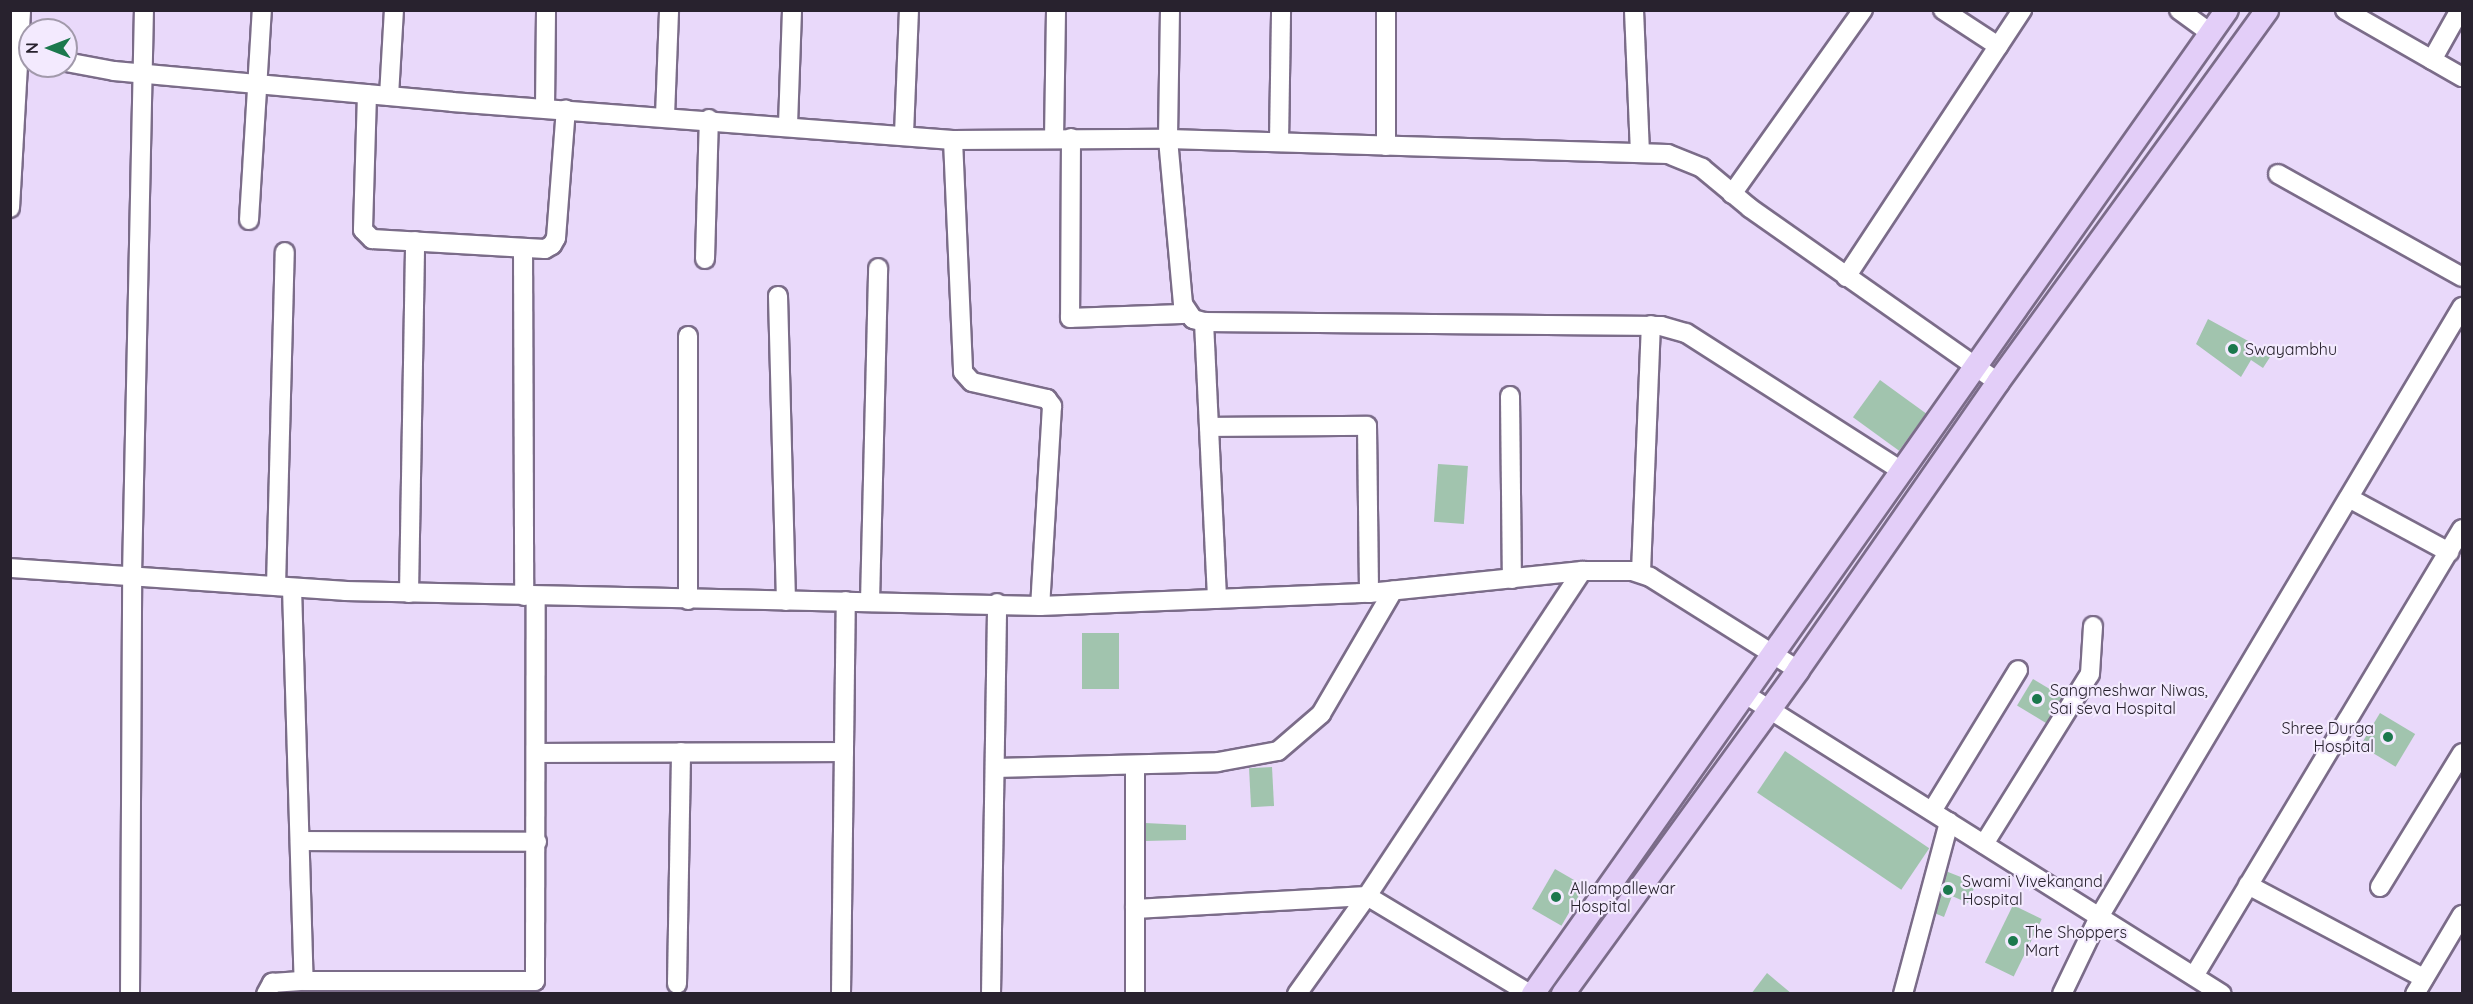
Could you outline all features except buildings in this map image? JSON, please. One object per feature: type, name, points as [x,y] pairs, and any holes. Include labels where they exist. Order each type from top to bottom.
[{"type":"main road","points":[[1531,993],[1745,694],[2227,10]]},
{"type":"main road","points":[[1563,993],[1798,670],[1998,382],[2267,10]]},
{"type":"street","points":[[130,993],[132,576],[144,10]]},
{"type":"street","points":[[249,220],[262,10]]},
{"type":"street","points":[[389,96],[394,10]]},
{"type":"street","points":[[545,108],[546,10]]},
{"type":"street","points":[[665,116],[669,10]]},
{"type":"street","points":[[788,124],[792,10]]},
{"type":"street","points":[[904,134],[909,10]]},
{"type":"street","points":[[1056,10],[1070,318],[1187,314],[1204,322],[1651,325],[1686,333],[1902,471]]},
{"type":"street","points":[[1170,10],[1168,139],[1183,304],[1187,314]]},
{"type":"street","points":[[1279,142],[1281,10]]},
{"type":"street","points":[[1386,10],[1386,146]]},
{"type":"street","points":[[1634,10],[1640,153]]},
{"type":"street","points":[[1732,194],[1863,10]]},
{"type":"street","points":[[1943,10],[1998,46]]},
{"type":"street","points":[[1846,277],[2022,10]]},
{"type":"street","points":[[2179,10],[2211,33]]},
{"type":"street","points":[[2346,10],[2463,77]]},
{"type":"street","points":[[2432,60],[2460,10]]},
{"type":"street","points":[[78,64],[141,73],[389,96],[788,124],[953,140],[1168,139],[1668,154],[1702,168],[1732,194],[1846,277],[1998,382]]},
{"type":"street","points":[[10,208],[18,78]]},
{"type":"street","points":[[367,94],[363,231],[372,239],[545,249],[556,238],[566,109]]},
{"type":"street","points":[[705,259],[709,119]]},
{"type":"street","points":[[953,140],[963,372],[972,382],[1047,399],[1052,406],[1040,606]]},
{"type":"street","points":[[2278,174],[2463,277]]},
{"type":"street","points":[[409,593],[415,241]]},
{"type":"street","points":[[266,993],[272,983],[304,981],[384,987],[480,987],[533,982],[537,978],[536,753],[530,596],[523,248]]},
{"type":"street","points":[[285,252],[284,587],[300,841],[304,981]]},
{"type":"street","points":[[870,602],[878,268]]},
{"type":"street","points":[[778,296],[786,601]]},
{"type":"street","points":[[2062,993],[2099,916],[2463,307]]},
{"type":"street","points":[[1204,322],[1217,599]]},
{"type":"street","points":[[1641,572],[1651,325]]},
{"type":"street","points":[[688,336],[688,600]]},
{"type":"street","points":[[1510,396],[1512,579]]},
{"type":"street","points":[[1209,426],[1367,426],[1369,593]]},
{"type":"street","points":[[2349,498],[2449,552]]},
{"type":"street","points":[[2194,976],[2463,530]]},
{"type":"street","points":[[10,568],[284,587],[409,593],[688,600],[997,603],[1040,606],[1369,593],[1582,571],[1641,572],[1798,670]]},
{"type":"street","points":[[1297,993],[1367,896],[1582,571]]},
{"type":"street","points":[[995,768],[1218,762],[1278,751],[1321,714],[1393,591]]},
{"type":"street","points":[[841,993],[846,601]]},
{"type":"street","points":[[991,993],[997,603]]},
{"type":"street","points":[[1984,844],[2090,674],[2093,626]]},
{"type":"street","points":[[1932,811],[2018,670]]},
{"type":"street","points":[[1745,694],[2222,993]]},
{"type":"street","points":[[677,984],[681,752]]},
{"type":"street","points":[[536,753],[844,752]]},
{"type":"street","points":[[2380,887],[2463,753]]},
{"type":"street","points":[[1135,766],[1135,993]]},
{"type":"street","points":[[1903,993],[1949,822]]},
{"type":"street","points":[[300,841],[537,842]]},
{"type":"street","points":[[2248,885],[2424,978]]},
{"type":"street","points":[[1135,909],[1367,896],[1531,993]]},
{"type":"street","points":[[2415,993],[2463,915]]},
{"type":"place","name":"Swayambhu","points":[[2233,349]]},
{"type":"place","name":"Sangmeshwar Niwas, Sai seva Hospital","points":[[2037,699]]},
{"type":"place","name":"Shree Durga Hospital","points":[[2388,737]]},
{"type":"place","name":"Swami Vivekanand Hospital","points":[[1948,890]]},
{"type":"place","name":"Allampallewar Hospital","points":[[1556,897]]},
{"type":"place","name":"The Shoppers Mart","points":[[2013,941]]}]
